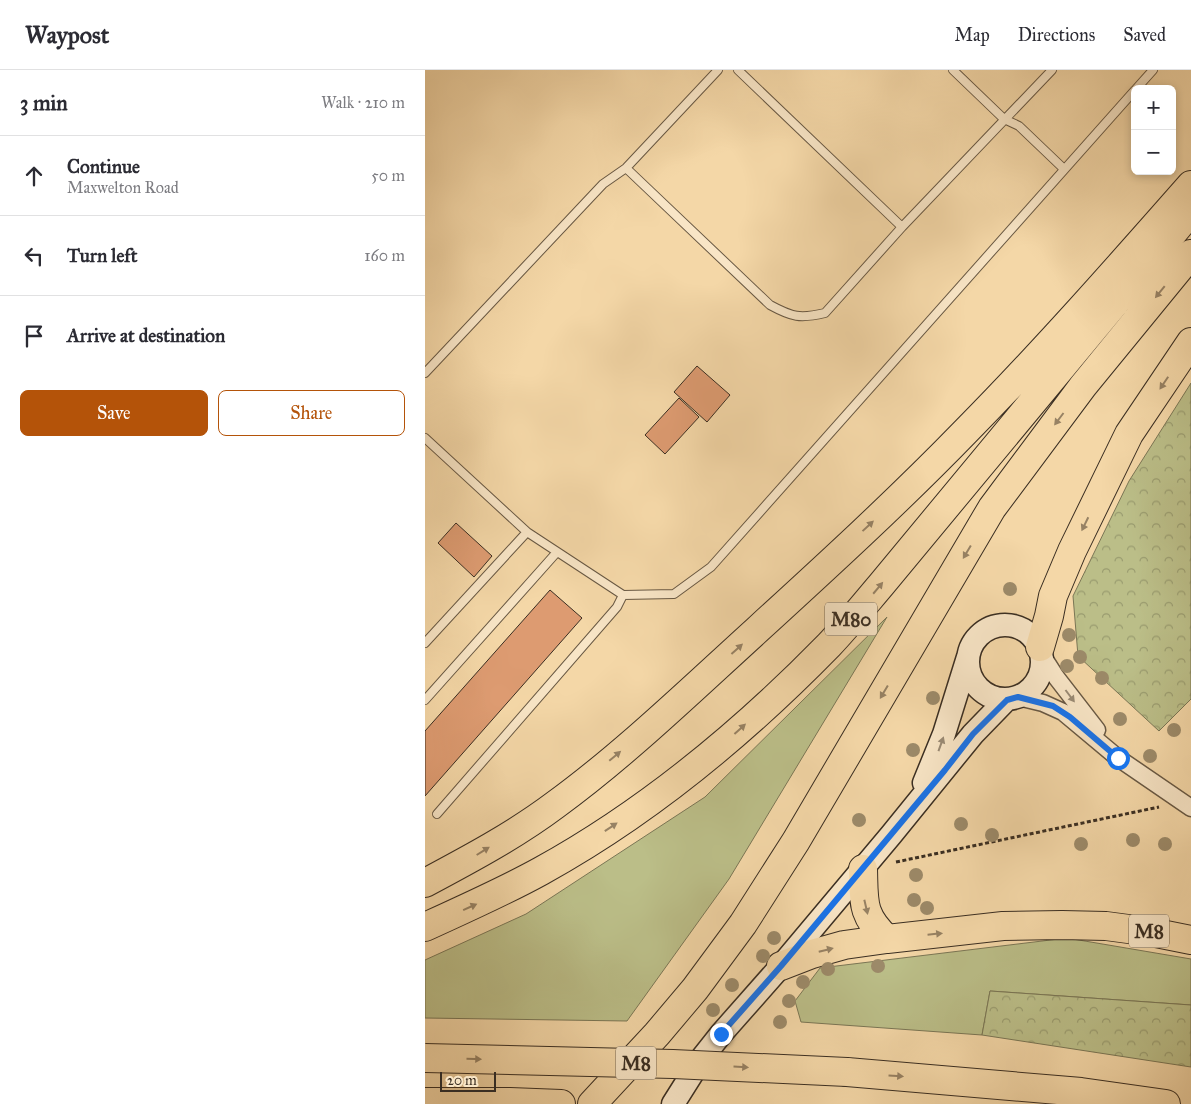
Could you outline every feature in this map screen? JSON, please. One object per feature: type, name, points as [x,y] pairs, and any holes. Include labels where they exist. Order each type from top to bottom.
[{"type":"highway","points":[[425,883],[479,854],[555,806],[620,752],[734,651],[901,496],[965,432],[1096,292],[1191,186]]},
{"type":"highway","name":"M80","points":[[425,927],[489,898],[527,878],[602,833],[661,793],[707,758],[774,698],[830,644],[1191,211]]},
{"type":"highway","points":[[592,1104],[657,1034],[695,989],[743,924],[796,841],[992,508],[1083,386],[1191,254]]},
{"type":"highway","points":[[1041,651],[1053,596],[1072,551],[1129,434],[1191,342]]},
{"type":"highway","points":[[863,868],[864,907],[877,930],[887,939]]},
{"type":"highway","name":"M8","points":[[781,966],[844,945],[1003,926],[1105,926],[1191,940]]},
{"type":"highway","name":"M8","points":[[425,1058],[673,1064],[847,1072],[1081,1092],[1166,1104]]},
{"type":"highway","points":[[425,1102],[561,1104]]},
{"type":"street","points":[[904,819],[933,765],[973,644],[979,635],[998,625],[1020,628],[1031,635],[1056,678],[1118,758]]},
{"type":"street","points":[[673,1104],[702,1058],[721,1034],[781,966],[973,734],[1012,698],[1032,688],[1038,680],[1043,666],[1041,651]]},
{"type":"street","points":[[969,654],[970,676],[976,686],[986,694],[998,699],[1012,698],[1043,703],[1063,712],[1118,758],[1188,800]]},
{"type":"lane","points":[[425,374],[603,184],[626,168],[718,70]]},
{"type":"lane","points":[[738,70],[902,227]]},
{"type":"lane","points":[[953,70],[1004,119],[1019,126],[1064,169]]},
{"type":"lane","points":[[626,168],[770,305],[788,315],[807,317],[825,313],[902,227],[1052,70]]},
{"type":"lane","points":[[1139,85],[1153,70]]},
{"type":"lane","points":[[425,438],[527,532],[623,595],[674,594],[711,567],[1131,94]]},
{"type":"lane","points":[[425,643],[527,532]]},
{"type":"lane","points":[[425,700],[557,552]]},
{"type":"lane","points":[[437,814],[617,607],[623,595]]},
{"type":"path","points":[[863,868],[1188,800]]},
{"type":"green space","points":[[1191,383],[1191,699],[1159,731],[1078,656],[1073,596],[1129,481]]},
{"type":"green space","points":[[887,617],[729,879],[627,1021],[425,1018],[425,960],[526,914],[705,797]]},
{"type":"green space","points":[[1067,938],[1191,959],[1191,1005],[990,991],[982,1035],[801,1022],[795,1001],[820,968]]},
{"type":"green space","points":[[990,991],[1191,1005],[1191,1067],[982,1035]]},
{"type":"building","points":[[697,366],[730,395],[707,422],[674,392]]},
{"type":"building","points":[[679,398],[699,417],[665,454],[645,435]]},
{"type":"building","points":[[456,523],[492,556],[474,577],[438,543]]},
{"type":"building","points":[[550,590],[582,618],[425,796],[425,731]]},
{"type":"route","points":[[721,1034],[781,966],[973,734],[1007,700],[1018,697],[1053,706],[1070,717],[1118,758]]}]
